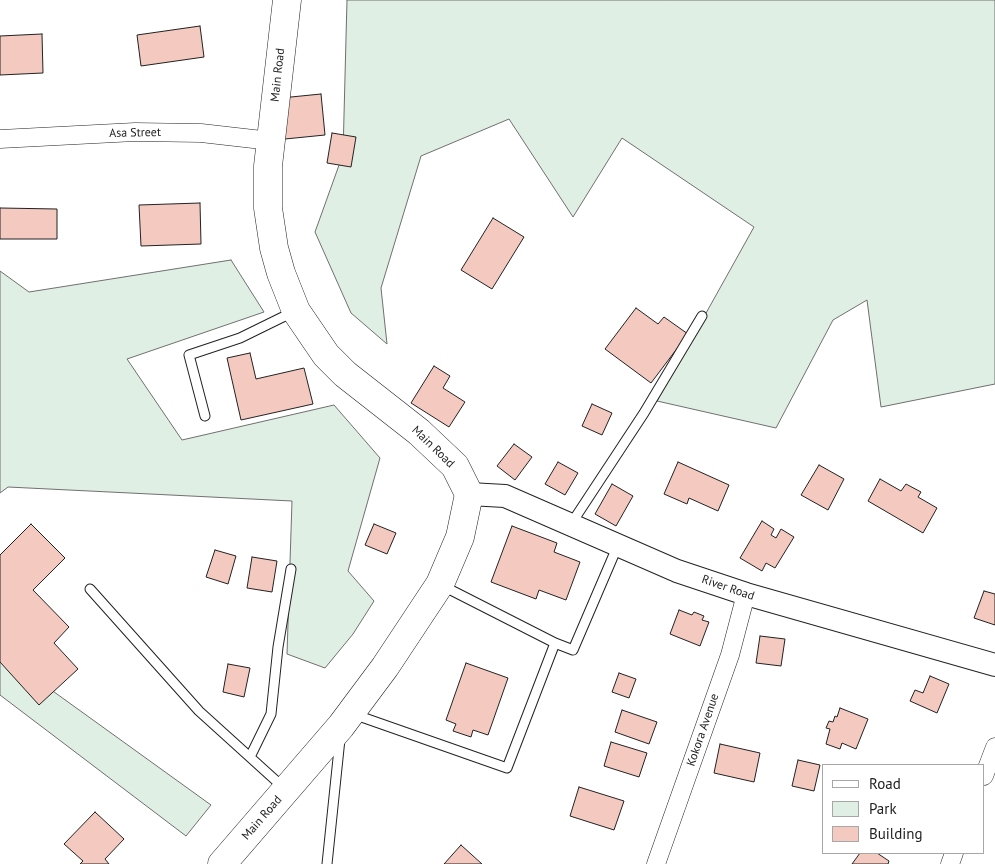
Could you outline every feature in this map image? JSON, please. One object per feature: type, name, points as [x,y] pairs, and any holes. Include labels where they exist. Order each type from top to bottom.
[{"type":"main road","name":"Main Road","points":[[222,864],[346,720],[385,667],[440,584],[460,537],[469,494],[455,466],[419,432],[345,374],[315,341],[296,311],[281,273],[272,240],[268,208],[270,141],[286,0]]},
{"type":"street","name":"Asa Street","points":[[0,140],[135,132],[201,134],[270,141]]},
{"type":"street","name":"River Road","points":[[469,494],[505,496],[678,571],[746,594],[995,665]]},
{"type":"street","name":"Kokora Avenue","points":[[656,864],[730,655],[746,594]]},
{"type":"street","points":[[985,773],[995,747]]},
{"type":"lane","points":[[205,416],[189,355],[240,338],[296,311]]},
{"type":"lane","points":[[571,524],[644,413],[702,316]]},
{"type":"lane","points":[[440,584],[573,650],[618,545]]},
{"type":"lane","points":[[250,757],[271,714],[278,646],[291,570]]},
{"type":"lane","points":[[90,589],[199,711],[286,790]]},
{"type":"lane","points":[[327,864],[346,720],[507,768],[556,643]]},
{"type":"green space","points":[[347,0],[995,0],[995,384],[881,407],[867,300],[833,320],[776,428],[657,401],[754,227],[622,138],[573,217],[509,119],[421,156],[381,288],[387,344],[351,313],[315,232],[343,154]]},
{"type":"green space","points":[[231,260],[264,312],[127,359],[182,440],[334,405],[380,458],[348,571],[374,601],[353,634],[325,668],[287,654],[292,501],[8,487],[0,493],[0,271],[29,292]]},
{"type":"green space","points":[[0,653],[211,805],[186,836],[0,695]]},
{"type":"building","points":[[200,26],[204,57],[141,66],[137,35]]},
{"type":"building","points":[[42,34],[43,73],[0,75],[0,36]]},
{"type":"building","points":[[321,94],[325,135],[285,139],[281,98]]},
{"type":"building","points":[[332,133],[356,137],[351,167],[327,163]]},
{"type":"building","points":[[200,203],[201,244],[141,246],[139,205]]},
{"type":"building","points":[[0,208],[57,209],[57,239],[0,239]]},
{"type":"building","points":[[493,218],[524,237],[492,289],[461,270]]},
{"type":"building","points":[[636,308],[658,324],[664,317],[688,334],[651,383],[605,349]]},
{"type":"building","points":[[250,353],[256,379],[304,368],[313,404],[241,420],[227,358]]},
{"type":"building","points":[[434,366],[450,376],[443,388],[465,402],[449,427],[411,403]]},
{"type":"building","points":[[592,404],[612,413],[602,435],[582,426]]},
{"type":"building","points":[[514,444],[532,457],[515,480],[497,466]]},
{"type":"building","points":[[558,462],[578,473],[565,495],[545,484]]},
{"type":"building","points":[[678,462],[729,485],[718,511],[689,498],[687,504],[664,494]]},
{"type":"building","points":[[819,465],[844,479],[828,510],[801,495]]},
{"type":"building","points":[[880,479],[901,491],[906,484],[921,492],[918,497],[937,508],[923,533],[868,501]]},
{"type":"building","points":[[612,484],[633,496],[616,526],[595,514]]},
{"type":"building","points":[[762,521],[774,529],[771,535],[776,538],[781,529],[794,537],[775,568],[766,563],[762,571],[740,558]]},
{"type":"building","points":[[31,524],[65,558],[33,590],[69,627],[54,643],[78,669],[39,705],[0,662],[0,555]]},
{"type":"building","points":[[374,524],[396,533],[387,554],[365,545]]},
{"type":"building","points":[[512,526],[557,543],[554,552],[580,562],[566,600],[539,590],[536,599],[491,582]]},
{"type":"building","points":[[215,550],[236,556],[228,584],[206,577]]},
{"type":"building","points":[[252,557],[277,561],[272,592],[247,588]]},
{"type":"building","points":[[984,591],[995,594],[995,625],[974,618]]},
{"type":"building","points":[[679,610],[692,615],[694,612],[704,616],[702,620],[709,622],[700,646],[670,634]]},
{"type":"building","points":[[760,636],[785,639],[781,666],[756,663]]},
{"type":"building","points":[[466,663],[508,678],[488,735],[473,730],[471,737],[453,731],[456,724],[446,720]]},
{"type":"building","points":[[228,664],[250,668],[244,697],[223,692]]},
{"type":"building","points":[[619,673],[636,679],[629,698],[612,692]]},
{"type":"building","points":[[930,676],[949,684],[937,713],[910,701],[915,690],[923,693]]},
{"type":"building","points":[[840,708],[868,719],[856,749],[842,743],[840,749],[826,744],[830,729],[826,728],[829,721],[833,722],[835,716],[837,717]]},
{"type":"building","points":[[622,710],[657,722],[649,744],[615,732]]},
{"type":"building","points":[[611,742],[647,753],[639,777],[604,766]]},
{"type":"building","points":[[720,744],[760,753],[754,782],[714,773]]},
{"type":"building","points":[[798,760],[820,765],[814,791],[792,786]]},
{"type":"building","points":[[579,787],[624,801],[614,830],[570,816]]},
{"type":"building","points":[[95,812],[124,839],[105,859],[109,864],[80,864],[83,861],[64,844]]},
{"type":"building","points":[[461,845],[482,864],[444,864]]},
{"type":"building","points":[[859,854],[878,854],[889,861],[888,864],[852,864]]}]
